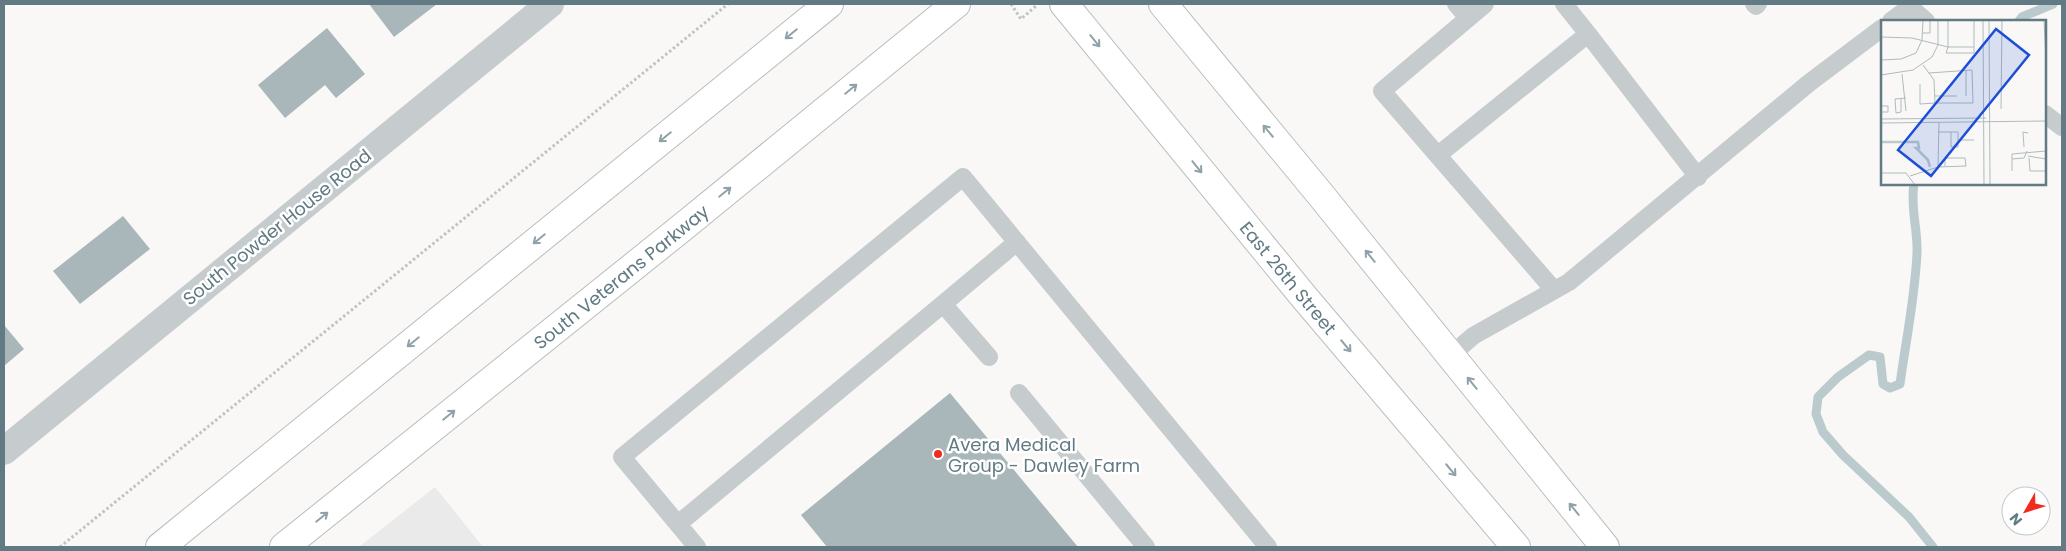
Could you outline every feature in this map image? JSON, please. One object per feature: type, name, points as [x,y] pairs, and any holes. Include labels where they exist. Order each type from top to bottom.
[{"type":"main road","points":[[160,547],[829,4]]},
{"type":"main road","name":"South Veterans Parkway","points":[[284,547],[692,220],[956,4]]},
{"type":"main road","name":"East 26th Street","points":[[1064,4],[1304,297],[1516,547]]},
{"type":"main road","points":[[1163,4],[1605,547]]},
{"type":"street","name":"South Powder House Road","points":[[4,451],[550,4]]},
{"type":"lane","points":[[1456,4],[1468,18]]},
{"type":"lane","points":[[1485,4],[1382,91],[1554,290]]},
{"type":"lane","points":[[1564,4],[1698,176]]},
{"type":"lane","points":[[1754,4],[1756,6],[1758,4]]},
{"type":"lane","points":[[1892,20],[1908,6],[1925,20]]},
{"type":"lane","points":[[1450,356],[1474,336],[1569,282],[1809,83],[1881,29]]},
{"type":"lane","points":[[1438,155],[1588,34]]},
{"type":"lane","points":[[2046,115],[2062,127]]},
{"type":"lane","points":[[697,547],[622,457],[963,176],[1268,547]]},
{"type":"lane","points":[[678,524],[1017,242]]},
{"type":"lane","points":[[943,304],[989,357]]},
{"type":"lane","points":[[1019,393],[1146,547]]},
{"type":"path","points":[[60,547],[728,4]]},
{"type":"path","points":[[1011,4],[1021,19],[1039,4]]},
{"type":"shaded area","points":[[435,487],[483,547],[359,547]]},
{"type":"building","points":[[369,4],[437,4],[394,37]]},
{"type":"building","points":[[327,28],[365,74],[336,98],[325,85],[285,118],[258,85]]},
{"type":"building","points":[[123,216],[150,249],[80,304],[53,271]]},
{"type":"building","points":[[4,325],[24,349],[4,366]]},
{"type":"building","name":"Avera Medical Group - Dawley Farm","points":[[950,393],[1078,547],[827,547],[801,515]]},
{"type":"waterway","points":[[2020,20],[2022,17],[2053,4]]},
{"type":"waterway","points":[[1914,185],[1913,201],[1917,244],[1916,269],[1900,384],[1890,388],[1883,384],[1880,357],[1869,355],[1838,377],[1818,397],[1816,414],[1823,432],[1843,455],[1909,517],[1933,547]]},
{"type":"place","name":"Avera Medical Group - Dawley Farm","points":[[938,454]]}]
